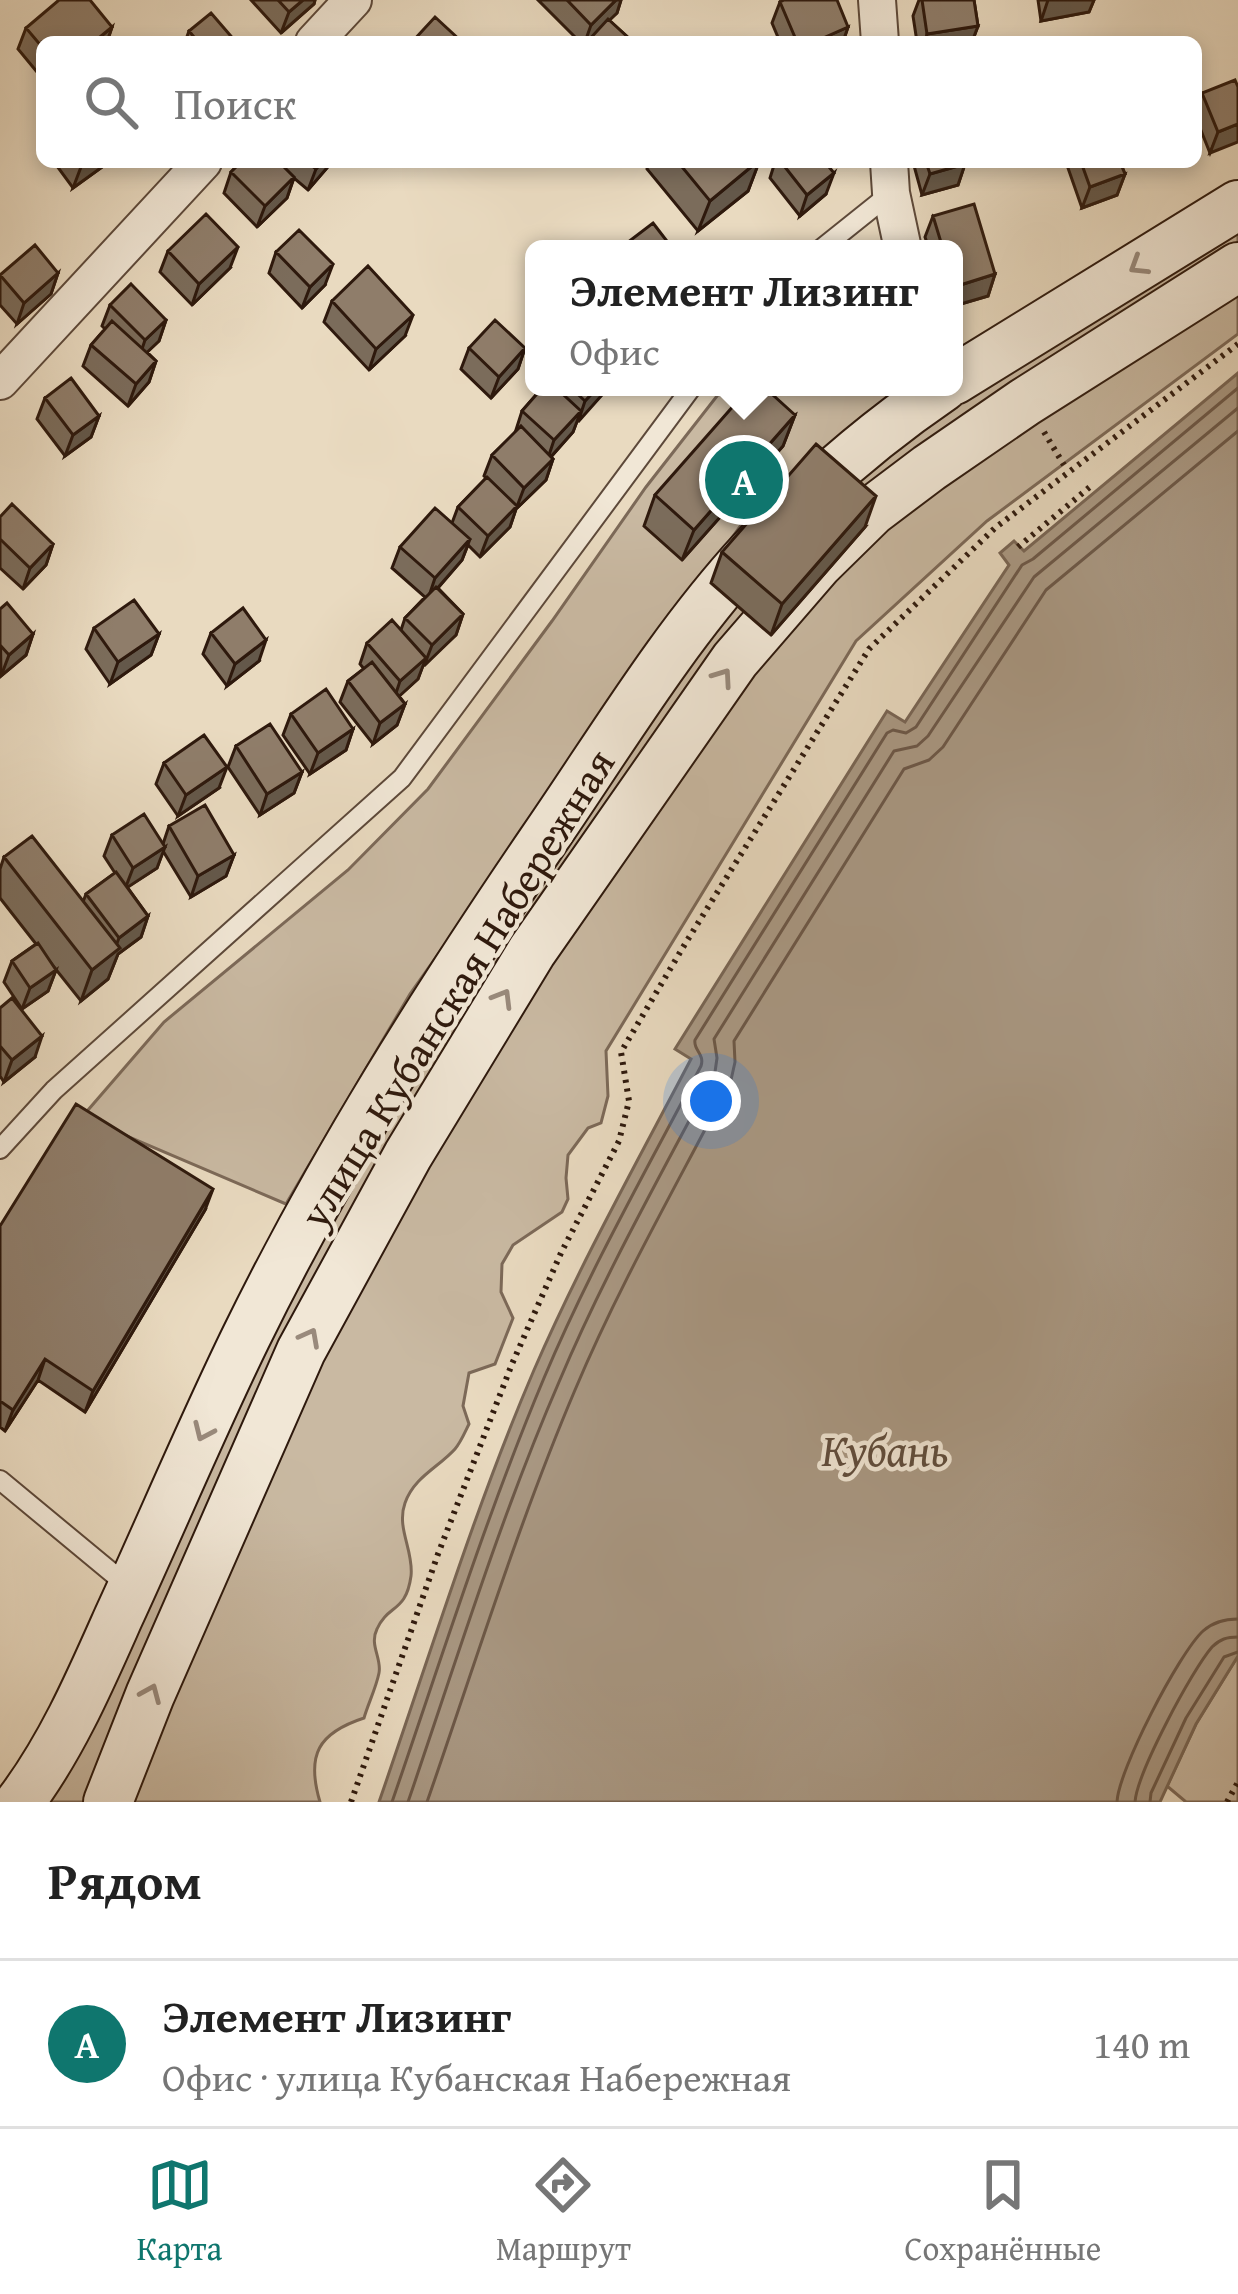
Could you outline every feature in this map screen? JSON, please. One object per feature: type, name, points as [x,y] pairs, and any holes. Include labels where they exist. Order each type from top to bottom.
[{"type":"main road","points":[[963,374],[1238,205]]},
{"type":"main road","name":"улица Кубанская Набережная","points":[[108,1802],[150,1695],[302,1352],[408,1155],[532,951],[735,660],[818,565],[872,512],[1025,402],[1238,267]]},
{"type":"main road","name":"улица Кубанская Набережная","points":[[20,1802],[42,1773],[70,1719],[246,1337],[333,1171],[482,931],[680,640],[751,552],[825,481],[930,396]]},
{"type":"street","points":[[320,36],[353,0]]},
{"type":"street","points":[[878,0],[880,36]]},
{"type":"street","points":[[7,359],[197,168]]},
{"type":"street","points":[[890,177],[901,240]]},
{"type":"lane","points":[[830,240],[890,177]]},
{"type":"lane","points":[[0,1149],[54,1090],[402,778],[685,396]]},
{"type":"lane","points":[[0,1480],[132,1589]]},
{"type":"path","points":[[351,1802],[438,1554],[512,1364],[561,1253],[619,1141],[629,1101],[621,1052],[685,944],[869,650],[995,528],[1238,344]]},
{"type":"path","points":[[1018,547],[1091,486]]},
{"type":"path","points":[[1227,1802],[1238,1782]]},
{"type":"shaded area","points":[[1238,221],[1238,246],[1000,403],[609,815],[90,1802],[40,1802],[347,1185],[620,755],[802,520],[950,407]]},
{"type":"shaded area","points":[[1238,286],[1238,334],[987,521],[856,641],[606,1051],[608,1096],[601,1123],[588,1128],[568,1155],[568,1199],[562,1212],[513,1245],[502,1264],[501,1292],[513,1318],[495,1364],[469,1373],[463,1406],[469,1424],[455,1449],[421,1479],[405,1503],[409,1588],[375,1635],[379,1673],[364,1718],[336,1731],[319,1748],[314,1771],[320,1802],[124,1802],[180,1665],[352,1297],[551,957],[770,644],[886,525]]},
{"type":"shaded area","points":[[717,396],[902,396],[741,525],[410,994],[286,1204],[82,1117],[164,1022],[348,870],[428,789]]},
{"type":"shaded area","points":[[1238,1656],[1238,1802],[1186,1802],[1167,1786],[1196,1724]]},
{"type":"water","name":"Кубань","points":[[1238,373],[1238,1656],[1196,1724],[1160,1802],[379,1802],[472,1530],[534,1370],[691,1059],[675,1049],[887,711],[905,722],[1009,565],[1000,553],[1014,541],[1024,551]]},
{"type":"building","points":[[59,0],[90,0],[112,27],[101,36],[36,36],[36,40],[26,28]]},
{"type":"building","points":[[278,0],[303,0],[289,12]]},
{"type":"building","points":[[567,0],[616,0],[591,25]]},
{"type":"building","points":[[837,0],[848,27],[828,36],[794,36],[780,2]]},
{"type":"building","points":[[922,0],[974,0],[978,26],[927,34]]},
{"type":"building","points":[[211,13],[231,36],[193,36],[189,31]]},
{"type":"building","points":[[435,17],[456,36],[418,36]]},
{"type":"building","points":[[608,19],[626,36],[592,36]]},
{"type":"building","points":[[1235,80],[1238,124],[1218,132],[1202,93]]},
{"type":"building","points":[[235,168],[285,168],[294,177],[265,206],[231,172]]},
{"type":"building","points":[[683,168],[750,168],[710,201]]},
{"type":"building","points":[[786,168],[830,168],[834,173],[807,195]]},
{"type":"building","points":[[1083,168],[1122,168],[1125,174],[1090,187]]},
{"type":"building","points":[[974,204],[995,274],[963,284],[963,240],[940,240],[933,216]]},
{"type":"building","points":[[206,214],[238,247],[199,284],[168,251]]},
{"type":"building","points":[[653,223],[666,240],[631,240]]},
{"type":"building","points":[[299,230],[333,264],[310,287],[276,252]]},
{"type":"building","points":[[35,245],[58,273],[24,303],[0,275]]},
{"type":"building","points":[[368,266],[413,315],[376,349],[332,301]]},
{"type":"building","points":[[131,284],[166,320],[145,340],[110,305]]},
{"type":"building","points":[[495,320],[525,348],[499,377],[469,348]]},
{"type":"building","points":[[112,321],[156,361],[136,384],[91,345]]},
{"type":"building","points":[[71,378],[99,416],[73,435],[45,398]]},
{"type":"building","points":[[535,396],[565,396],[581,411],[554,440],[522,411]]},
{"type":"building","points":[[742,396],[774,396],[795,415],[694,530],[655,495]]},
{"type":"building","points":[[521,426],[553,459],[524,488],[492,455]]},
{"type":"building","points":[[816,444],[876,496],[782,604],[722,552]]},
{"type":"building","points":[[487,477],[517,506],[488,536],[458,507]]},
{"type":"building","points":[[12,504],[53,544],[30,568],[0,539],[0,517]]},
{"type":"building","points":[[435,508],[470,539],[435,578],[400,547]]},
{"type":"building","points":[[436,587],[463,614],[432,645],[405,618]]},
{"type":"building","points":[[134,600],[159,634],[118,662],[94,628]]},
{"type":"building","points":[[7,603],[33,634],[9,655],[0,645],[0,609]]},
{"type":"building","points":[[243,608],[266,640],[235,664],[211,633]]},
{"type":"building","points":[[392,620],[426,658],[400,681],[367,643]]},
{"type":"building","points":[[372,662],[405,704],[380,723],[348,681]]},
{"type":"building","points":[[326,689],[353,729],[318,753],[291,714]]},
{"type":"building","points":[[270,724],[302,772],[267,794],[236,746]]},
{"type":"building","points":[[204,735],[227,767],[186,795],[164,763]]},
{"type":"building","points":[[205,805],[234,855],[198,876],[169,826]]},
{"type":"building","points":[[144,814],[165,847],[133,868],[112,835]]},
{"type":"building","points":[[32,836],[120,948],[92,970],[4,857]]},
{"type":"building","points":[[116,872],[148,916],[119,938],[86,894]]},
{"type":"building","points":[[38,943],[56,970],[30,988],[12,961]]},
{"type":"building","points":[[12,998],[42,1036],[12,1060],[0,1046],[0,1008]]},
{"type":"building","points":[[76,1104],[213,1189],[93,1391],[45,1359],[13,1410],[0,1401],[0,1226]]},
{"type":"place","name":"Элемент Лизинг","points":[[744,480]]}]
